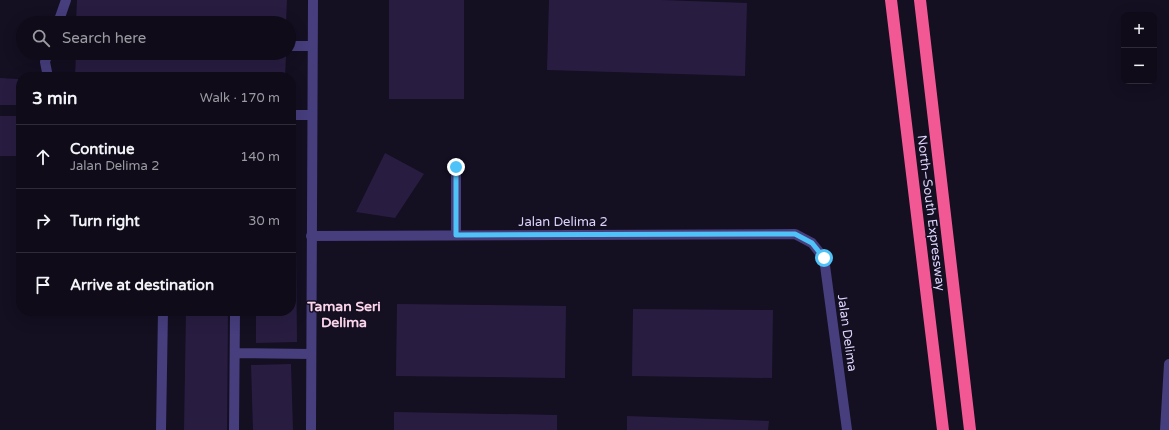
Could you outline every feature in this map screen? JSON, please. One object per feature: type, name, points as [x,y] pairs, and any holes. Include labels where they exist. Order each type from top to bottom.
[{"type":"highway","name":"North–South Expressway","points":[[891,0],[943,430]]},
{"type":"highway","name":"North–South Expressway","points":[[920,0],[970,430]]},
{"type":"street","points":[[60,16],[66,0]]},
{"type":"street","points":[[311,430],[313,0]]},
{"type":"street","points":[[296,46],[312,46]]},
{"type":"street","points":[[46,60],[47,72]]},
{"type":"street","points":[[296,115],[312,115]]},
{"type":"street","points":[[456,167],[456,235]]},
{"type":"street","name":"Jalan Delima 2","points":[[311,236],[795,234],[812,243]]},
{"type":"street","name":"Jalan Delima","points":[[812,243],[824,258],[848,430]]},
{"type":"street","points":[[161,430],[163,316]]},
{"type":"street","points":[[234,430],[235,316]]},
{"type":"street","points":[[235,353],[311,354]]},
{"type":"street","points":[[1166,430],[1169,364]]},
{"type":"building","points":[[77,0],[287,0],[286,16],[76,16]]},
{"type":"building","points":[[389,0],[464,0],[464,99],[389,99]]},
{"type":"building","points":[[549,0],[662,0],[747,3],[745,76],[547,70]]},
{"type":"building","points":[[76,60],[286,60],[285,72],[75,72]]},
{"type":"building","points":[[0,78],[16,79],[16,105],[0,105]]},
{"type":"building","points":[[0,116],[16,116],[16,156],[0,156]]},
{"type":"building","points":[[385,153],[424,174],[395,218],[356,212]]},
{"type":"building","points":[[296,245],[297,342],[256,343],[256,316],[296,316]]},
{"type":"building","points":[[397,304],[566,306],[565,378],[396,376]]},
{"type":"building","points":[[633,309],[773,310],[772,378],[632,376]]},
{"type":"building","points":[[186,316],[228,316],[227,430],[184,430]]},
{"type":"building","points":[[291,364],[293,430],[253,430],[251,365]]},
{"type":"building","points":[[394,412],[557,415],[557,430],[394,430]]},
{"type":"building","points":[[627,416],[769,421],[768,430],[627,430]]},
{"type":"district","name":"Taman Seri Delima","points":[[344,314]]},
{"type":"route","points":[[456,167],[456,235],[795,234],[812,243],[824,258]]}]
